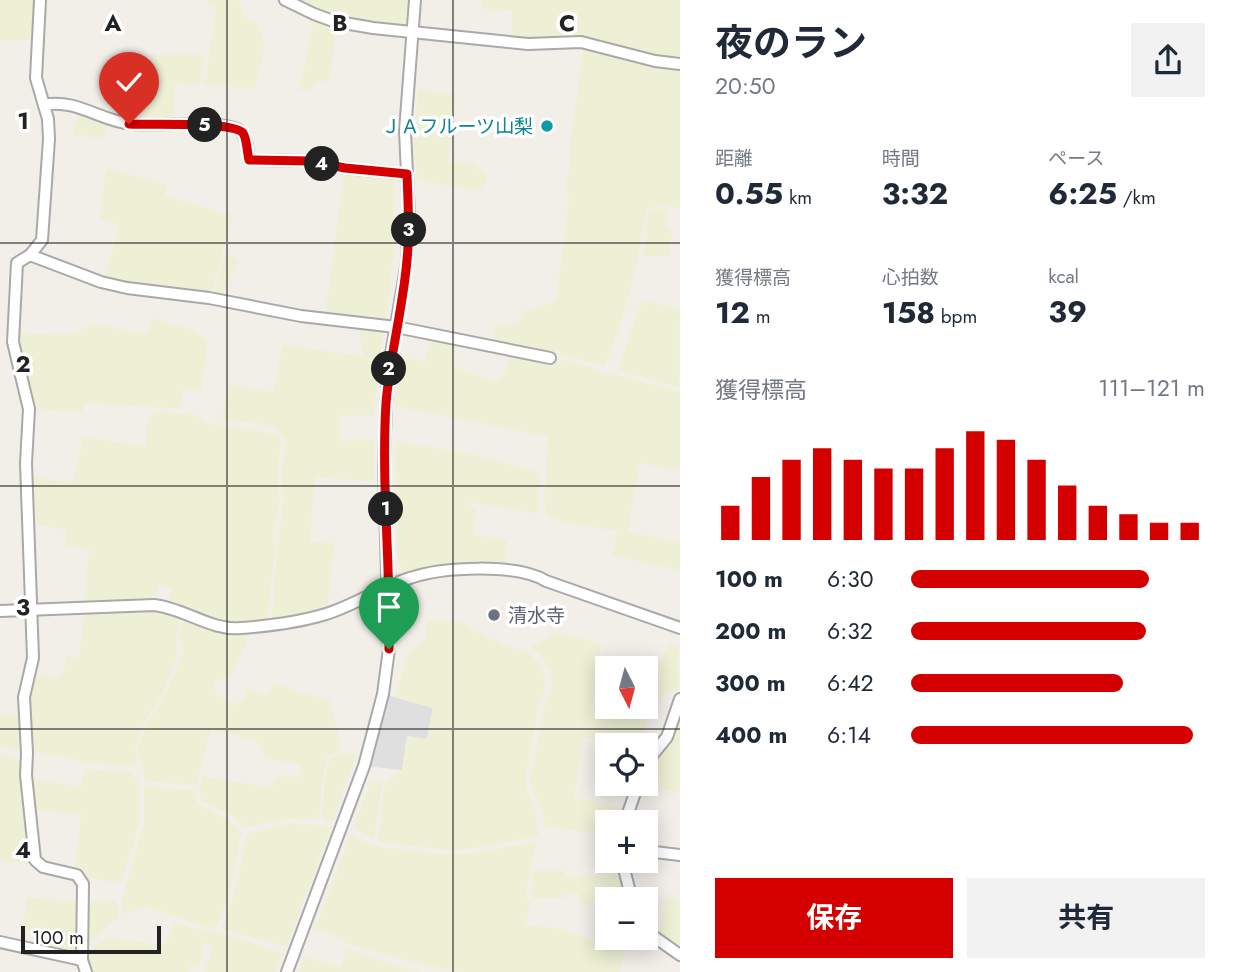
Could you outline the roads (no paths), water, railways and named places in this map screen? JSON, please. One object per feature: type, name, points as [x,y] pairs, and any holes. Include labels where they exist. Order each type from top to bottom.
[{"type":"street","points":[[0,942],[84,966],[83,884],[77,875],[43,867],[35,860],[26,775],[23,697],[33,658],[29,609],[26,463],[29,409],[12,334],[16,263],[30,255],[43,240],[48,119],[36,78],[40,0]]},
{"type":"street","points":[[285,0],[314,15],[373,28],[528,44],[581,42],[655,61],[680,64]]},
{"type":"street","points":[[287,972],[364,766],[383,694],[389,649],[384,465],[390,360],[407,262],[409,216],[405,131],[415,0]]},
{"type":"street","points":[[44,105],[53,103],[76,106],[129,124],[215,125],[237,128],[244,135],[249,160],[309,161],[345,168],[407,174]]},
{"type":"street","points":[[30,255],[101,282],[127,288],[300,316],[396,327],[550,358]]},
{"type":"street","points":[[0,611],[169,606],[221,627],[242,628],[325,614],[412,577],[444,571],[513,569],[680,628]]},
{"type":"street","points":[[658,747],[667,737],[680,699]]},
{"type":"street","points":[[658,852],[680,855]]},
{"type":"street","points":[[658,939],[680,955]]},
{"type":"place","name":"ＪＡフルーツ山梨","points":[[547,126]]},
{"type":"place","name":"清水寺","points":[[494,615]]}]
